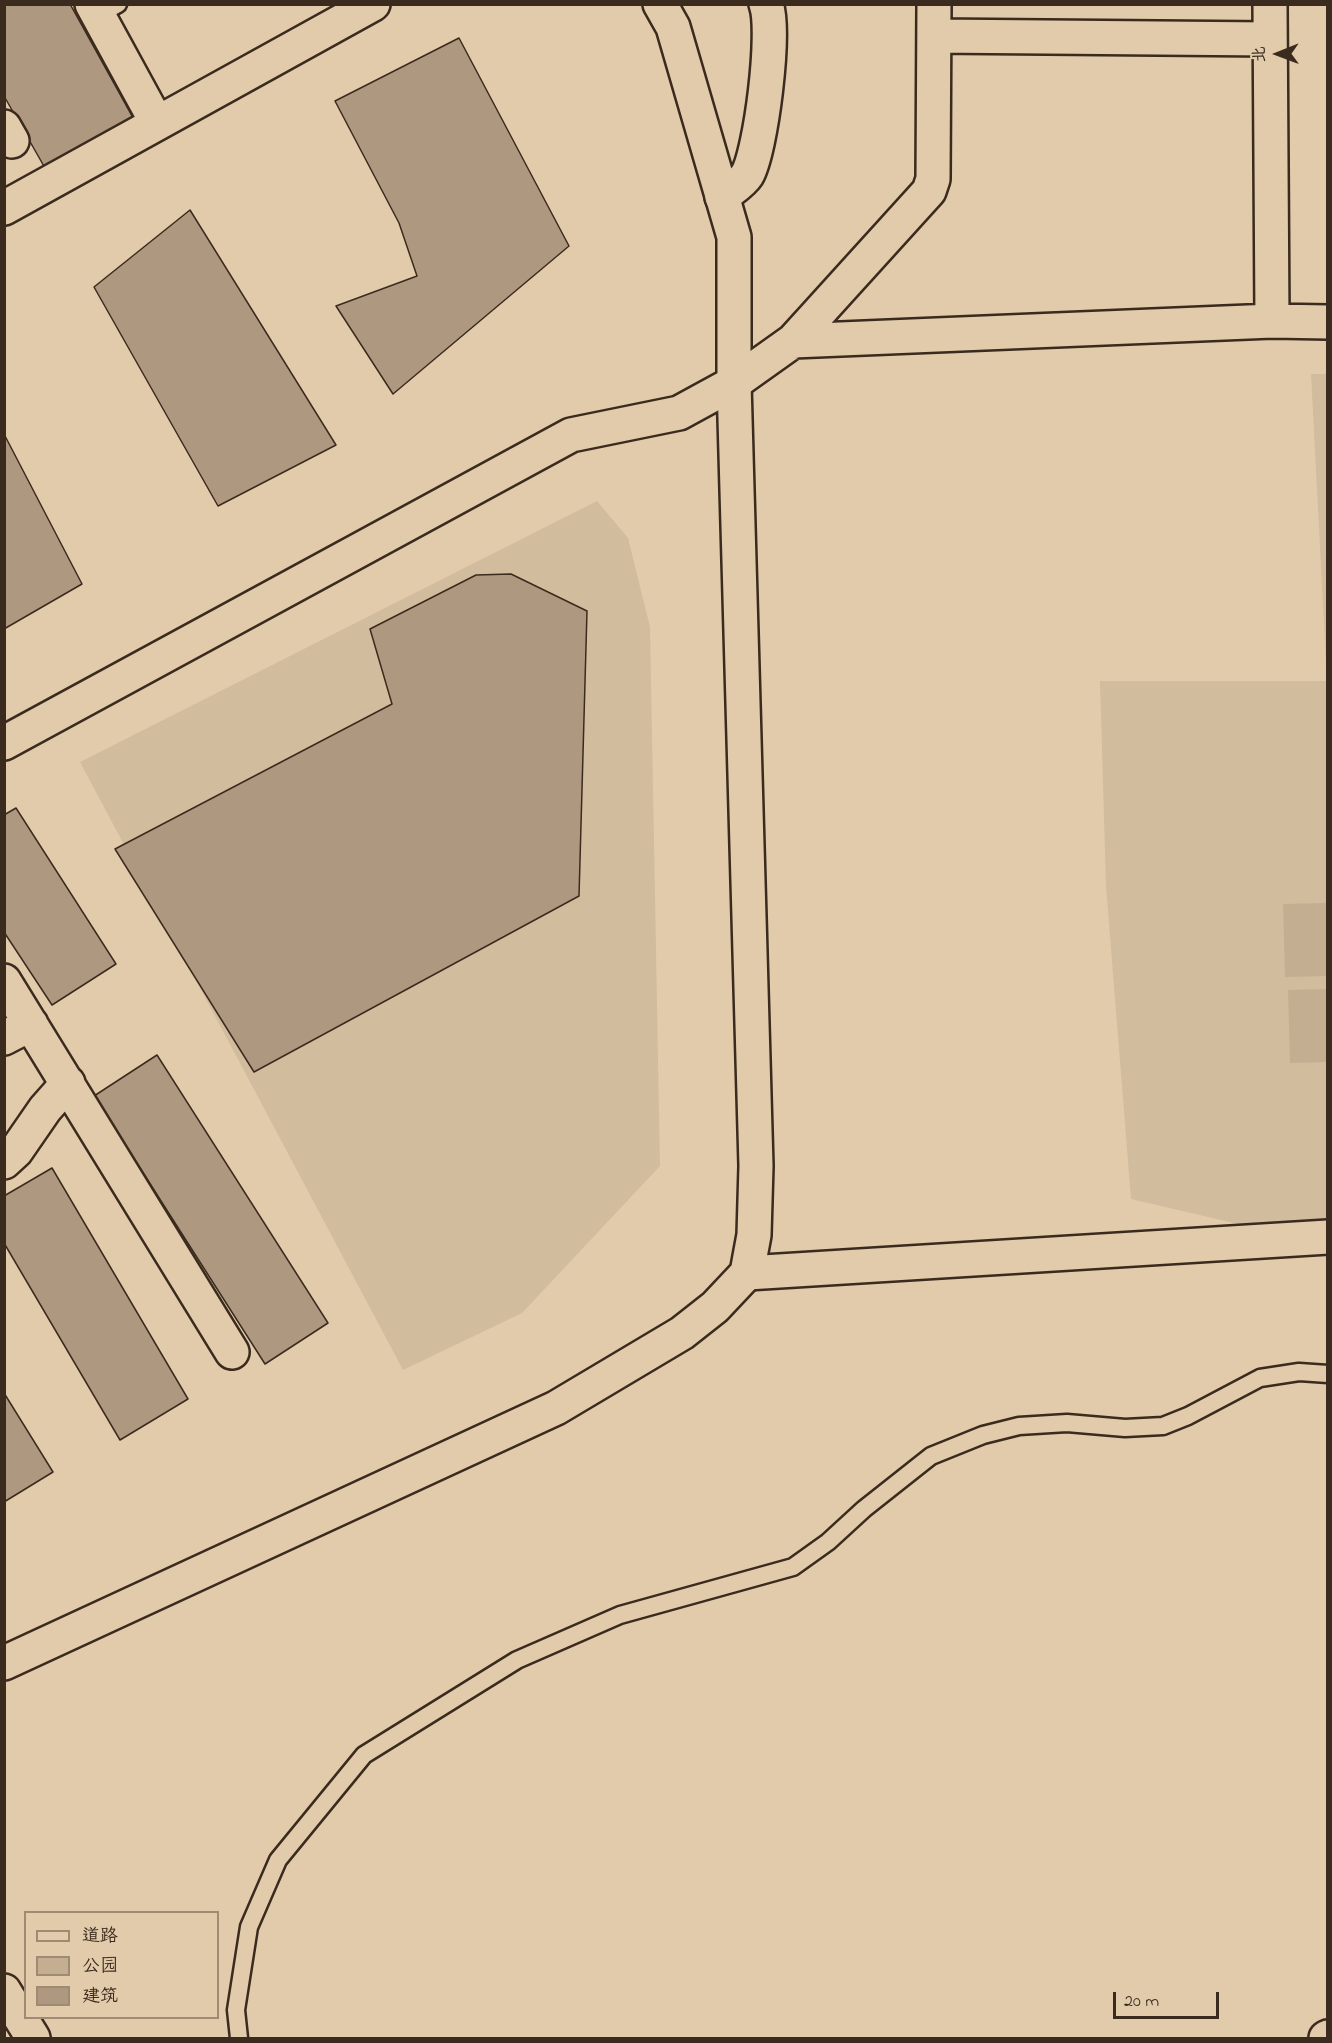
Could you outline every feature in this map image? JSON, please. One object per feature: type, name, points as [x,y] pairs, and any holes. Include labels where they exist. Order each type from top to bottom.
[{"type":"street","points":[[4,208],[373,4]]},
{"type":"street","points":[[4,1663],[556,1408],[682,1332],[715,1307],[747,1272],[754,1235],[756,1166],[734,382],[734,237],[673,27],[660,4]]},
{"type":"street","points":[[722,197],[747,176],[757,144],[771,36],[766,4]]},
{"type":"street","points":[[1270,4],[1272,321]]},
{"type":"street","points":[[103,8],[157,123]]},
{"type":"street","points":[[4,743],[571,435],[679,413],[734,382],[793,341],[929,191],[933,179],[934,20],[1270,39]]},
{"type":"street","points":[[793,341],[1272,321],[1328,321]]},
{"type":"street","points":[[4,981],[18,1031],[68,1083],[232,1352]]},
{"type":"street","points":[[4,1162],[68,1083]]},
{"type":"street","points":[[747,1272],[1328,1236]]},
{"type":"street","points":[[4,1991],[33,2038]]},
{"type":"lane","points":[[239,2038],[236,2010],[249,1927],[278,1860],[363,1755],[517,1660],[620,1615],[793,1567],[828,1542],[864,1509],[931,1456],[983,1435],[1019,1426],[1058,1423],[1125,1428],[1163,1426],[1188,1416],[1260,1378],[1299,1372],[1328,1374]]},
{"type":"shaded area","points":[[1311,374],[1327,374],[1327,681]]},
{"type":"shaded area","points":[[597,501],[628,538],[650,627],[660,1166],[522,1313],[403,1370],[80,762]]},
{"type":"shaded area","points":[[1100,681],[1327,681],[1327,1226],[1268,1231],[1131,1199],[1106,886]]},
{"type":"green space","points":[[1327,903],[1327,976],[1285,977],[1283,904]]},
{"type":"green space","points":[[1327,989],[1327,1062],[1290,1063],[1288,990]]},
{"type":"building","points":[[4,4],[70,4],[137,125],[45,168],[4,96]]},
{"type":"building","points":[[459,38],[569,246],[393,394],[336,306],[417,276],[399,223],[335,101]]},
{"type":"building","points":[[190,210],[336,445],[218,506],[94,287]]},
{"type":"building","points":[[4,434],[82,584],[4,629]]},
{"type":"building","points":[[511,574],[587,611],[579,896],[254,1072],[115,849],[392,704],[370,629],[476,575]]},
{"type":"building","points":[[16,808],[116,964],[52,1005],[4,932],[4,815]]},
{"type":"building","points":[[157,1055],[328,1323],[265,1364],[94,1096]]},
{"type":"building","points":[[52,1168],[188,1399],[120,1440],[4,1243],[4,1196]]},
{"type":"building","points":[[4,1393],[53,1472],[4,1502]]}]
